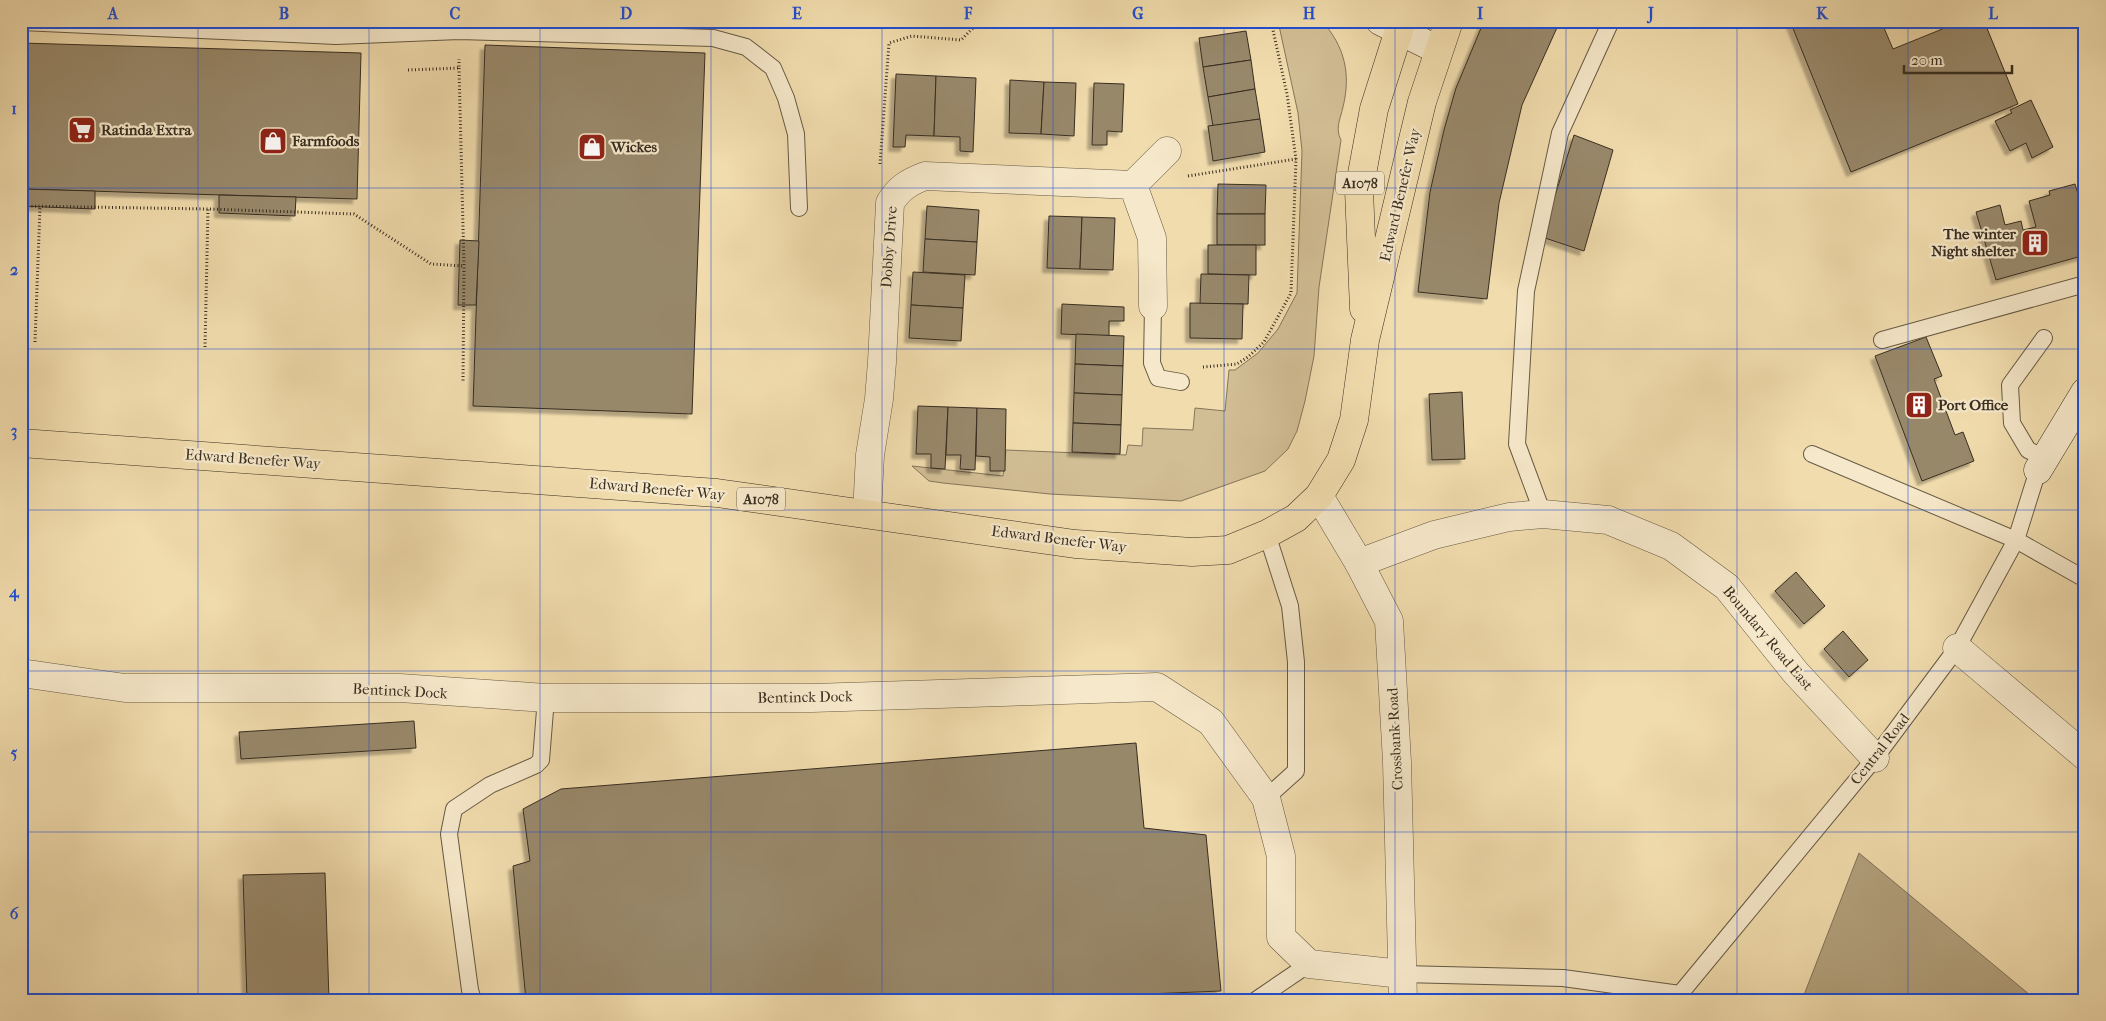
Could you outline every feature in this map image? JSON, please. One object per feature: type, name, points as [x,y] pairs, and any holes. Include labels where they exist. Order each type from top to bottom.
[{"type":"main road","name":"A1078","points":[[1438,50],[1449,21]]},
{"type":"main road","name":"Edward Benefer Way","points":[[1365,340],[1359,190],[1374,109],[1393,24]]},
{"type":"main road","name":"Edward Benefer Way","points":[[21,443],[717,493],[1075,544],[1192,552],[1228,550],[1267,534],[1296,518],[1319,496],[1341,460],[1354,420],[1365,340],[1422,102],[1438,50]]},
{"type":"street","points":[[1393,24],[1438,50]]},
{"type":"street","points":[[1153,306],[1152,238],[1133,185],[1166,151]]},
{"type":"street","name":"Dobby Drive","points":[[867,513],[870,455],[879,399],[882,362],[890,203],[900,188],[910,181],[925,176],[1133,185]]},
{"type":"street","points":[[2041,464],[2085,392]]},
{"type":"street","name":"Crossbank Road","points":[[1319,496],[1389,621],[1397,762],[1403,987]]},
{"type":"street","name":"Boundary Road East","points":[[1358,563],[1434,535],[1509,517],[1544,514],[1608,520],[1671,546],[1727,587],[1796,673],[1875,758]]},
{"type":"street","points":[[1957,648],[2085,756]]},
{"type":"street","name":"Bentinck Dock","points":[[21,673],[125,688],[400,688],[546,698],[812,698],[1157,687],[1211,722],[1266,798],[1281,856],[1281,936],[1309,964]]},
{"type":"street","points":[[1309,964],[1403,987]]},
{"type":"lane","points":[[1544,514],[1517,444],[1526,291],[1560,133],[1611,21]]},
{"type":"lane","points":[[21,22],[336,36],[459,31],[713,38],[746,47],[773,68],[786,98],[796,134],[799,208]]},
{"type":"lane","points":[[1882,340],[2085,284]]},
{"type":"lane","points":[[1153,306],[1152,363],[1158,378],[1181,382]]},
{"type":"lane","points":[[2041,464],[2028,450],[2012,423],[2010,385],[2044,338]]},
{"type":"lane","points":[[1812,454],[2016,540],[2085,579]]},
{"type":"lane","name":"Central Road","points":[[1679,997],[1875,758],[1957,648],[2016,540],[2041,464]]},
{"type":"lane","points":[[1266,798],[1296,771],[1296,662],[1290,606],[1267,534]]},
{"type":"lane","points":[[473,1000],[470,990],[449,834],[454,809],[490,785],[541,760],[546,698]]},
{"type":"lane","points":[[1256,1000],[1309,964]]},
{"type":"lane","points":[[1403,987],[1563,978],[1679,997]]},
{"type":"path","points":[[900,188],[881,172],[879,161],[889,43],[912,36],[961,40],[980,21]]},
{"type":"path","points":[[1038,21],[1141,28],[1178,21]]},
{"type":"path","points":[[1181,382],[1202,367],[1237,364],[1248,357],[1264,342],[1291,293],[1296,160],[1287,94],[1271,21]]},
{"type":"path","points":[[459,68],[464,266],[463,383]]},
{"type":"path","points":[[1181,177],[1296,160]]},
{"type":"path","points":[[21,206],[354,214],[431,264],[464,266]]},
{"type":"path","points":[[35,342],[40,207]]},
{"type":"path","points":[[206,346],[208,209]]},
{"type":"shaded area","points":[[1278,21],[1322,21],[1341,51],[1346,72],[1345,95],[1338,128],[1341,140],[1319,287],[1314,356],[1297,431],[1288,449],[1265,471],[1181,501],[1050,494],[929,481],[912,466],[1003,476],[1006,450],[1126,455],[1128,445],[1142,446],[1143,428],[1193,430],[1195,408],[1225,411],[1229,370],[1235,370],[1258,353],[1278,329],[1297,293],[1302,151],[1298,113]]},
{"type":"shaded area","points":[[1859,853],[2036,1000],[1802,1000]]},
{"type":"building","points":[[1484,21],[1560,21],[1522,105],[1499,203],[1487,299],[1418,292],[1430,192],[1444,130],[1456,88]]},
{"type":"building","points":[[1790,21],[1881,21],[1893,49],[1962,21],[1984,21],[2018,104],[1851,172]]},
{"type":"building","points":[[1246,31],[1251,60],[1203,67],[1199,38]]},
{"type":"building","points":[[21,43],[361,53],[357,199],[21,189]]},
{"type":"building","name":"Wickes","points":[[485,45],[705,53],[692,414],[473,406]]},
{"type":"building","points":[[1251,60],[1255,89],[1208,97],[1203,67]]},
{"type":"building","points":[[896,74],[936,76],[934,136],[906,135],[905,147],[893,147]]},
{"type":"building","points":[[936,76],[976,78],[973,152],[960,151],[960,137],[934,136]]},
{"type":"building","points":[[1010,80],[1044,82],[1041,134],[1009,133]]},
{"type":"building","points":[[1044,82],[1076,83],[1074,136],[1041,134]]},
{"type":"building","points":[[1094,83],[1124,84],[1122,132],[1107,131],[1107,145],[1092,145]]},
{"type":"building","points":[[1255,89],[1260,119],[1213,126],[1208,97]]},
{"type":"building","points":[[2031,100],[2053,147],[2032,158],[2026,143],[2010,151],[1995,121],[2012,113],[2010,110]]},
{"type":"building","points":[[1260,119],[1265,152],[1213,161],[1208,126]]},
{"type":"building","points":[[1574,135],[1613,150],[1584,251],[1542,237]]},
{"type":"building","points":[[1218,184],[1266,185],[1265,214],[1217,214]]},
{"type":"building","name":"The winter Night shelter","points":[[2075,184],[2085,217],[2085,255],[1996,280],[1976,212],[2000,205],[2005,225],[2021,221],[2023,230],[2036,227],[2029,201],[2050,195],[2049,191]]},
{"type":"building","points":[[22,189],[95,191],[95,209],[21,206]]},
{"type":"building","points":[[219,195],[296,197],[295,216],[219,213]]},
{"type":"building","points":[[927,206],[979,210],[977,242],[925,239]]},
{"type":"building","points":[[1217,214],[1265,214],[1265,245],[1217,245]]},
{"type":"building","points":[[1049,216],[1082,217],[1080,269],[1047,268]]},
{"type":"building","points":[[1082,217],[1115,218],[1113,270],[1080,269]]},
{"type":"building","points":[[925,239],[977,242],[975,275],[923,272]]},
{"type":"building","points":[[460,240],[479,241],[476,305],[458,305]]},
{"type":"building","points":[[1208,245],[1256,245],[1256,275],[1208,274]]},
{"type":"building","points":[[913,272],[965,275],[963,308],[911,305]]},
{"type":"building","points":[[1201,274],[1249,275],[1248,304],[1200,304]]},
{"type":"building","points":[[1190,303],[1243,304],[1242,339],[1190,338]]},
{"type":"building","points":[[1062,304],[1124,307],[1124,321],[1109,321],[1109,336],[1061,334]]},
{"type":"building","points":[[911,305],[963,308],[961,341],[909,338]]},
{"type":"building","points":[[1076,334],[1124,336],[1123,366],[1075,364]]},
{"type":"building","name":"Port Office","points":[[1926,337],[1942,376],[1934,379],[1955,435],[1963,432],[1974,461],[1922,481],[1875,356]]},
{"type":"building","points":[[1075,364],[1123,366],[1122,395],[1074,393]]},
{"type":"building","points":[[1462,392],[1465,459],[1432,460],[1429,394]]},
{"type":"building","points":[[1074,393],[1122,395],[1121,425],[1073,423]]},
{"type":"building","points":[[918,406],[948,407],[945,469],[931,468],[931,454],[916,454]]},
{"type":"building","points":[[948,407],[977,408],[975,470],[960,469],[961,455],[946,455]]},
{"type":"building","points":[[977,408],[1006,409],[1005,471],[990,471],[990,457],[976,456]]},
{"type":"building","points":[[1073,423],[1121,425],[1120,454],[1072,452]]},
{"type":"building","points":[[1796,572],[1825,606],[1804,624],[1775,591]]},
{"type":"building","points":[[1843,631],[1868,660],[1849,677],[1824,649]]},
{"type":"building","points":[[414,721],[416,748],[241,759],[239,732]]},
{"type":"building","points":[[1136,743],[1144,828],[1206,835],[1221,991],[999,1000],[526,1000],[513,866],[530,861],[523,809],[561,789]]},
{"type":"building","points":[[325,873],[329,1000],[247,1000],[243,875]]},
{"type":"place","name":"Ratinda Extra","points":[[82,130]]},
{"type":"place","name":"Farmfoods","points":[[273,141]]},
{"type":"place","name":"Wickes","points":[[592,147]]},
{"type":"place","name":"The winter Night shelter","points":[[2035,243]]},
{"type":"place","name":"Port Office","points":[[1919,405]]}]
